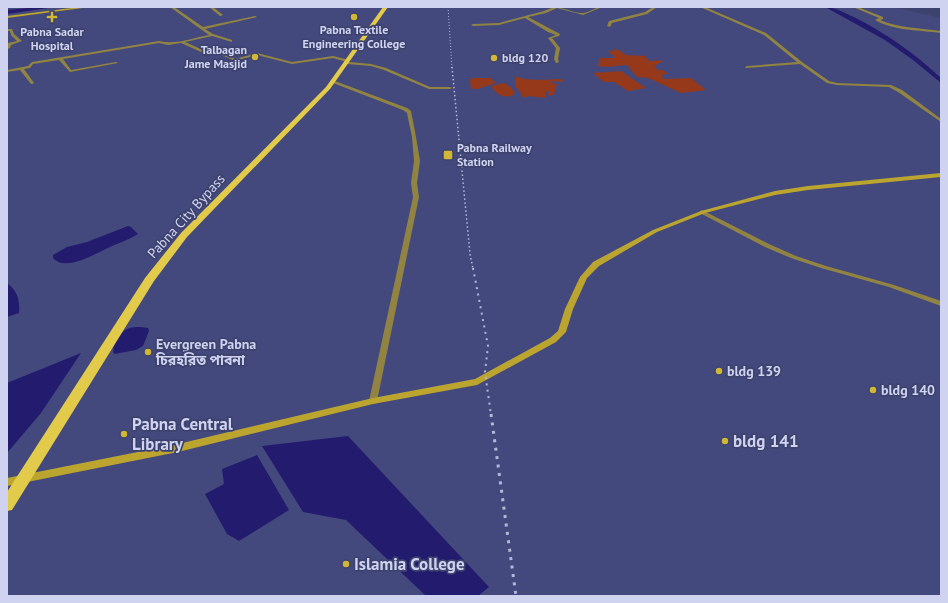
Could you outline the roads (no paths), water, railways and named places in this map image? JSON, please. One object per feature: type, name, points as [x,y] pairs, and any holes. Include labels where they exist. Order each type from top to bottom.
[{"type":"highway","name":"Pabna City Bypass","points":[[7,505],[163,260],[184,235],[334,82],[386,7]]},
{"type":"main road","points":[[7,17],[88,7]]},
{"type":"main road","points":[[7,482],[178,448],[374,401],[477,382],[552,340],[562,332],[569,309],[584,277],[596,264],[656,232],[702,212],[775,193],[808,188],[941,175]]},
{"type":"street","points":[[172,7],[212,35],[231,41]]},
{"type":"street","points":[[211,7],[221,15]]},
{"type":"street","points":[[473,25],[498,24],[556,7],[583,14],[600,7]]},
{"type":"street","points":[[609,26],[611,22],[646,13],[655,7]]},
{"type":"street","points":[[702,7],[765,34],[801,63],[828,82],[836,84],[890,86],[900,91],[941,121]]},
{"type":"street","points":[[855,7],[882,18],[877,20],[884,23],[912,29],[941,32]]},
{"type":"street","points":[[203,28],[255,17]]},
{"type":"street","points":[[525,17],[539,24],[549,32],[559,35],[550,38],[558,48],[556,59],[557,62]]},
{"type":"street","points":[[7,30],[11,30],[12,34],[20,41],[9,44],[10,47],[7,48]]},
{"type":"street","points":[[7,71],[30,66],[32,63],[60,58],[159,42],[168,44],[212,35]]},
{"type":"street","points":[[181,42],[202,51],[219,52],[235,60],[257,54],[292,63],[333,57],[347,62],[378,66],[429,88],[450,88]]},
{"type":"street","points":[[60,58],[70,71],[116,63]]},
{"type":"street","points":[[747,67],[801,63]]},
{"type":"street","points":[[21,68],[32,83]]},
{"type":"street","points":[[334,82],[405,109],[409,112],[414,137],[417,161],[414,183],[416,197],[374,401]]},
{"type":"street","points":[[702,212],[800,259],[894,287],[941,304]]},
{"type":"waterway","points":[[7,12],[53,7]]},
{"type":"waterway","points":[[827,7],[873,30],[902,48],[941,81]]},
{"type":"railway","points":[[448,7],[452,68]]},
{"type":"railway","points":[[452,67],[470,254],[473,269]]},
{"type":"railway","points":[[473,268],[488,346],[485,372],[491,415]]},
{"type":"railway","points":[[491,414],[516,596]]},
{"type":"place","name":"Pabna Sadar Hospital","points":[[52,17]]},
{"type":"place","name":"Pabna Textile Engineering College","points":[[354,17]]},
{"type":"place","name":"Talbagan Jame Masjid","points":[[255,57]]},
{"type":"place","name":"bldg 120","points":[[494,58]]},
{"type":"place","name":"Pabna Railway Station","points":[[448,155]]},
{"type":"place","name":"Evergreen Pabna চিরহরিত পাবনা","points":[[148,352]]},
{"type":"place","name":"bldg 139","points":[[719,371]]},
{"type":"place","name":"bldg 140","points":[[873,390]]},
{"type":"place","name":"Pabna Central Library","points":[[124,434]]},
{"type":"place","name":"bldg 141","points":[[725,441]]},
{"type":"place","name":"Islamia College","points":[[346,564]]}]
